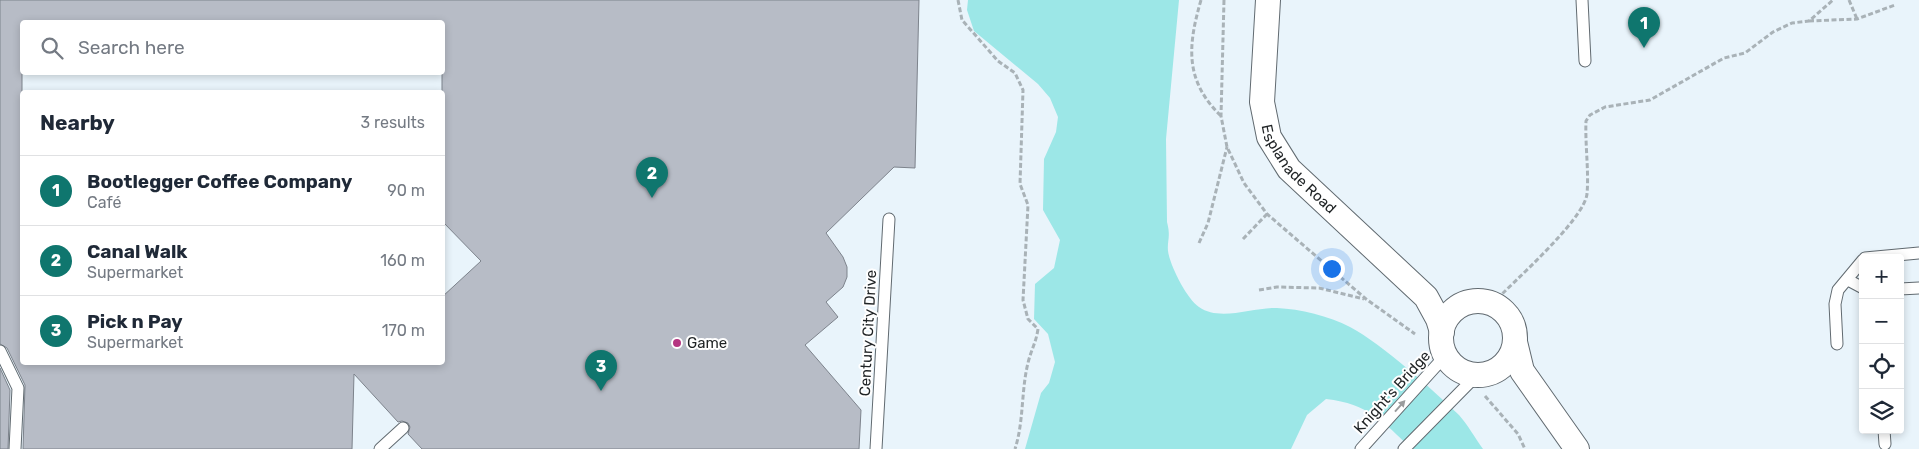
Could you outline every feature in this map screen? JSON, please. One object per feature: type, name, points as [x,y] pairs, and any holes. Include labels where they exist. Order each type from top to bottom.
[{"type":"street","name":"Esplanade Road","points":[[1268,0],[1262,102],[1269,137],[1288,169],[1426,297],[1438,319],[1442,332]]},
{"type":"street","points":[[1426,297],[1481,303],[1502,310],[1509,318],[1513,328],[1522,371],[1546,408],[1577,449]]},
{"type":"street","points":[[1481,303],[1460,306],[1445,322],[1441,344],[1445,356],[1459,369],[1482,374],[1525,390],[1546,408]]},
{"type":"street","points":[[1482,374],[1495,372],[1506,364],[1513,352],[1515,342]]},
{"type":"lane","points":[[1582,0],[1585,61]]},
{"type":"lane","name":"Century City Drive","points":[[876,449],[889,219]]},
{"type":"lane","points":[[1904,254],[1919,253]]},
{"type":"lane","points":[[1837,344],[1835,304],[1838,290],[1859,265]]},
{"type":"lane","points":[[1848,280],[1859,286]]},
{"type":"lane","points":[[1904,289],[1919,288]]},
{"type":"lane","points":[[0,351],[18,388],[15,449]]},
{"type":"lane","name":"Knight's Bridge","points":[[1361,449],[1445,356]]},
{"type":"lane","points":[[1404,449],[1451,400],[1482,374]]},
{"type":"lane","points":[[380,449],[403,428]]},
{"type":"lane","points":[[1884,434],[1885,444]]},
{"type":"path","points":[[958,0],[962,20],[998,61],[1015,73],[1023,90],[1020,184],[1028,205],[1023,300],[1028,319],[1038,329],[1036,345],[1028,362],[1021,432],[1016,449]]},
{"type":"path","points":[[1201,0],[1190,48],[1194,76],[1212,108],[1221,116]]},
{"type":"path","points":[[1809,21],[1832,0]]},
{"type":"path","points":[[1849,0],[1857,19]]},
{"type":"path","points":[[1481,303],[1568,226],[1581,210],[1587,196],[1586,121],[1590,115],[1605,107],[1650,100],[1724,58],[1745,53],[1773,32],[1792,23],[1857,19],[1895,5]]},
{"type":"path","points":[[1199,243],[1208,223],[1227,147]]},
{"type":"path","points":[[1243,239],[1267,214]]},
{"type":"path","points":[[1259,290],[1277,287],[1320,288],[1366,299]]},
{"type":"water","points":[[968,0],[1179,0],[1166,139],[1167,222],[1169,257],[1184,290],[1194,303],[1207,311],[1227,314],[1268,308],[1286,309],[1324,316],[1350,327],[1391,355],[1459,415],[1483,449],[1412,449],[1374,415],[1341,401],[1326,399],[1307,415],[1291,449],[1025,449],[1041,393],[1049,383],[1055,362],[1048,334],[1034,319],[1035,284],[1054,268],[1060,240],[1043,210],[1044,159],[1056,132],[1058,117],[1050,98],[1038,84],[974,31],[967,10]]},
{"type":"building","points":[[0,0],[919,0],[915,168],[894,167],[826,233],[843,257],[847,267],[847,277],[843,287],[826,302],[838,317],[805,345],[861,410],[859,449],[422,449],[408,434],[410,427],[408,423],[398,422],[354,374],[352,449],[23,449],[25,385],[7,348],[0,344]]},
{"type":"building","points":[[0,368],[10,390],[8,449],[0,449]]},
{"type":"place","name":"Bootlegger Coffee Company","points":[[1644,48]]},
{"type":"place","name":"Canal Walk","points":[[652,198]]},
{"type":"place","name":"Game","points":[[677,343]]},
{"type":"place","name":"Pick n Pay","points":[[601,391]]}]
